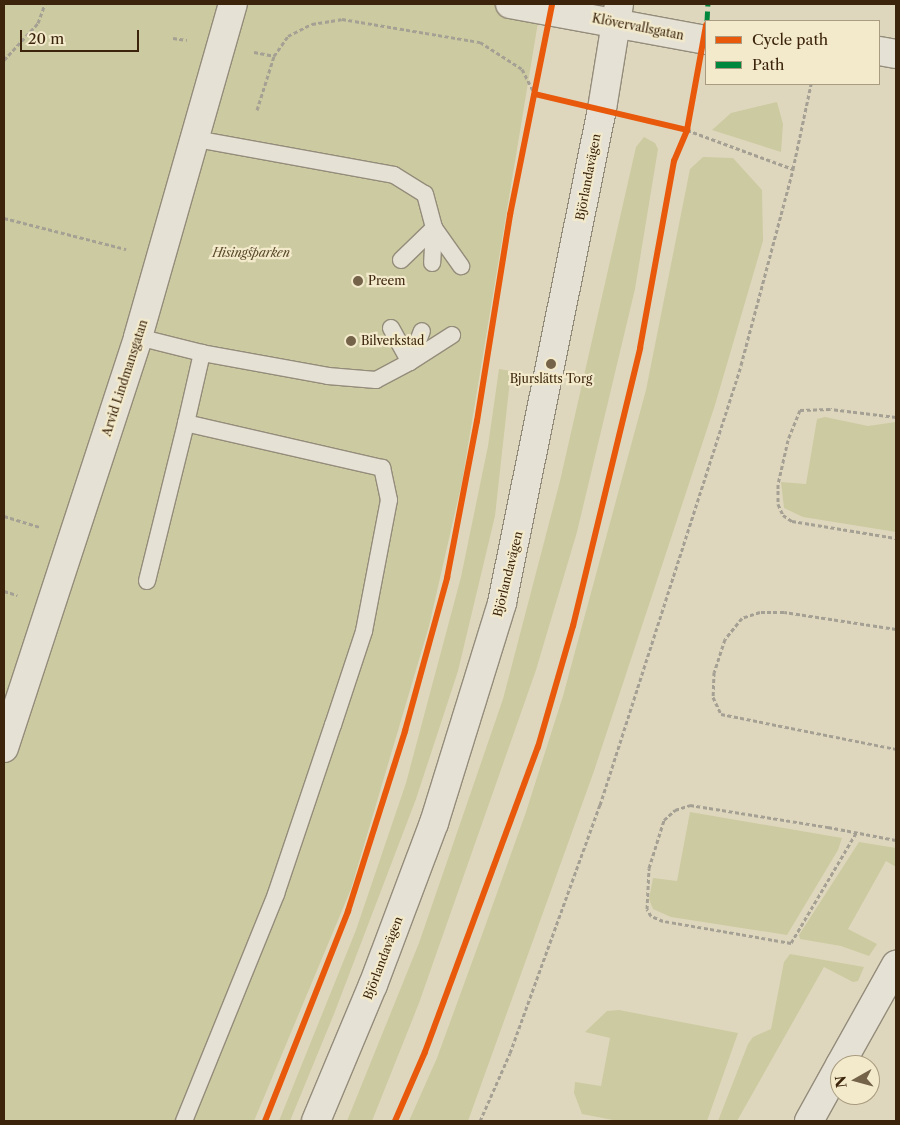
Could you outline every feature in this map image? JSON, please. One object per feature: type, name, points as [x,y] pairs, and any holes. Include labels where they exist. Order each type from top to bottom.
[{"type":"street","name":"Arvid Lindmansgatan","points":[[4,748],[138,337],[233,4]]},
{"type":"street","name":"Klövervallsgatan","points":[[510,4],[617,13],[705,40]]},
{"type":"street","name":"Björlandavägen","points":[[316,1121],[373,985],[434,823],[502,603],[602,109],[617,13]]},
{"type":"street","points":[[880,51],[896,54]]},
{"type":"street","points":[[846,1055],[896,965]]},
{"type":"street","points":[[808,1121],[830,1082]]},
{"type":"lane","points":[[196,139],[394,175],[425,194],[434,228],[432,263]]},
{"type":"lane","points":[[401,260],[434,228]]},
{"type":"lane","points":[[434,228],[461,266]]},
{"type":"lane","points":[[391,328],[410,362]]},
{"type":"lane","points":[[410,362],[422,331]]},
{"type":"lane","points":[[138,337],[202,353],[328,376],[376,380],[410,362],[452,334]]},
{"type":"lane","points":[[147,581],[202,353]]},
{"type":"lane","points":[[184,1121],[276,894],[333,726],[364,631],[389,500],[382,468],[186,423]]},
{"type":"path","points":[[4,60],[38,23],[44,4]]},
{"type":"path","points":[[257,110],[274,56],[288,36],[312,24],[342,19],[480,42],[522,69],[535,94]]},
{"type":"path","points":[[480,1121],[510,1054],[600,805],[741,365],[793,169],[811,85]]},
{"type":"path","points":[[687,130],[793,169]]},
{"type":"path","points":[[4,218],[129,250]]},
{"type":"path","points":[[896,417],[830,409],[800,410],[786,448],[778,484],[778,504],[783,515],[792,521],[896,538]]},
{"type":"path","points":[[4,590],[23,597]]},
{"type":"path","points":[[896,629],[784,612],[760,612],[742,618],[726,639],[714,672],[713,688],[716,708],[721,714],[896,749]]},
{"type":"path","points":[[856,833],[791,943],[663,921],[651,916],[647,909],[649,868],[656,838],[664,820],[675,810],[690,805],[856,833],[896,840]]},
{"type":"green space","name":"Hisingsparken","points":[[4,4],[541,4],[462,482],[429,626],[351,889],[254,1121],[4,1121]]},
{"type":"green space","points":[[777,102],[783,124],[781,152],[712,130],[731,113]]},
{"type":"green space","points":[[644,137],[655,143],[658,149],[635,289],[577,532],[536,670],[419,1003],[372,1121],[347,1121],[419,943],[503,699],[560,481],[636,147]]},
{"type":"green space","points":[[703,157],[733,158],[762,190],[763,241],[715,405],[594,771],[468,1121],[409,1121],[437,1058],[483,932],[526,812],[563,696],[646,390],[690,169]]},
{"type":"green space","points":[[499,369],[511,371],[495,516],[458,671],[416,799],[334,1014],[290,1121],[279,1121],[356,930],[406,783],[461,577],[488,446]]},
{"type":"green space","points":[[825,417],[868,426],[896,422],[896,532],[803,517],[784,508],[781,482],[806,484],[817,419]]},
{"type":"green space","points":[[690,812],[842,838],[838,850],[787,935],[671,917],[653,909],[649,899],[653,878],[677,881]]},
{"type":"green space","points":[[859,842],[896,848],[896,867],[886,861],[848,929],[877,944],[869,956],[841,946],[800,939],[799,935]]},
{"type":"green space","points":[[790,954],[864,967],[858,981],[853,982],[824,967],[737,1121],[718,1121],[748,1044],[753,1037],[771,1029],[784,962]]},
{"type":"green space","points":[[619,1010],[738,1033],[707,1121],[618,1121],[582,1114],[574,1093],[575,1082],[601,1086],[610,1038],[585,1032],[607,1011]]},
{"type":"marked path","points":[[707,20],[708,4]]},
{"type":"cycle path","points":[[265,1121],[348,911],[405,731],[447,578],[477,421],[510,215],[552,4]]},
{"type":"cycle path","points":[[395,1121],[425,1052],[538,747],[573,626],[640,348],[674,161],[687,130],[705,31]]},
{"type":"cycle path","points":[[535,94],[687,130]]},
{"type":"place","name":"Preem","points":[[358,281]]},
{"type":"place","name":"Bilverkstad","points":[[351,341]]},
{"type":"place","name":"Bjurslätts Torg","points":[[551,364]]}]
